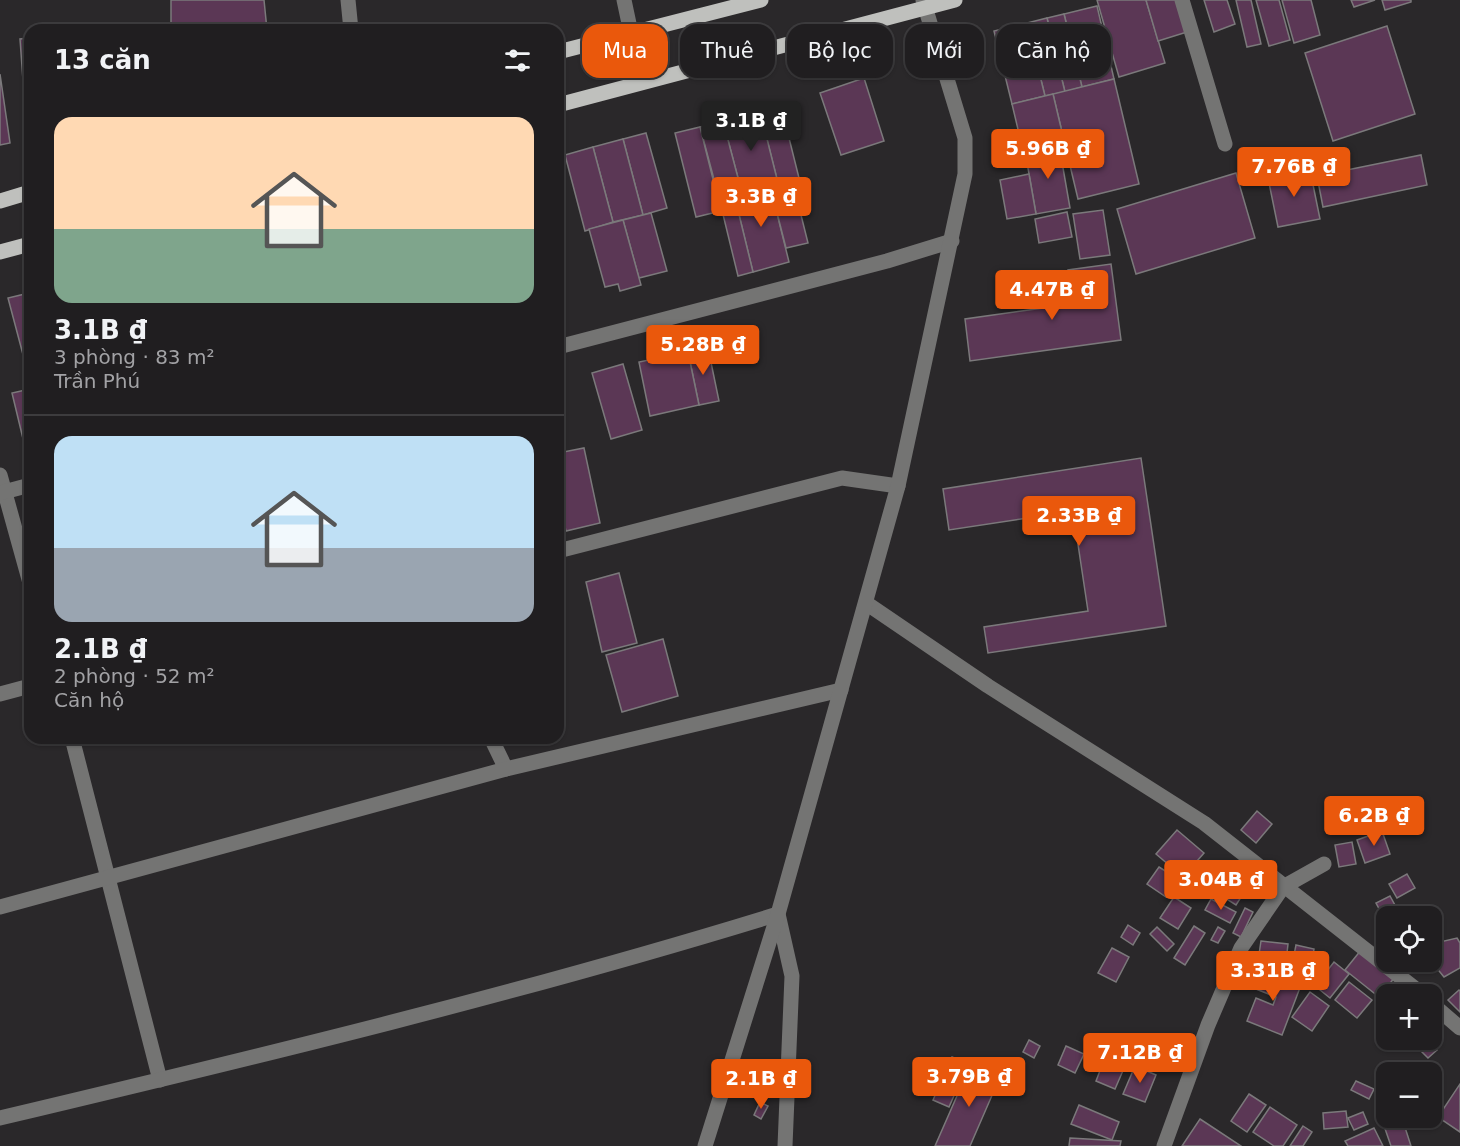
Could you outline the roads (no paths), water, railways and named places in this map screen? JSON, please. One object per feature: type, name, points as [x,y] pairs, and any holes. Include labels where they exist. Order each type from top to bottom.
[{"type":"main road","points":[[667,24],[762,0]]},
{"type":"main road","points":[[564,103],[924,4],[955,0]]},
{"type":"main road","points":[[564,50],[582,46]]},
{"type":"main road","points":[[0,201],[24,194]]},
{"type":"main road","points":[[0,252],[24,245]]},
{"type":"street","points":[[348,0],[350,24]]},
{"type":"street","points":[[624,0],[629,24]]},
{"type":"street","points":[[1182,0],[1225,144]]},
{"type":"street","points":[[705,1146],[778,914],[898,486],[965,174],[964,138],[924,4]]},
{"type":"street","points":[[564,345],[887,261],[952,241]]},
{"type":"street","points":[[0,475],[2,493],[24,564]]},
{"type":"street","points":[[564,549],[842,478],[898,486]]},
{"type":"street","points":[[2,493],[24,487]]},
{"type":"street","points":[[866,603],[988,686],[1204,823],[1410,984]]},
{"type":"street","points":[[0,694],[24,688]]},
{"type":"street","points":[[0,907],[506,769],[841,690]]},
{"type":"street","points":[[74,744],[110,877],[160,1080]]},
{"type":"street","points":[[494,744],[506,769]]},
{"type":"street","points":[[1164,1146],[1208,1025],[1241,948],[1283,887],[1324,864]]},
{"type":"street","points":[[0,1118],[160,1080],[633,958],[778,914]]},
{"type":"street","points":[[778,914],[792,976],[785,1146]]},
{"type":"street","points":[[1442,1013],[1460,1029]]}]
